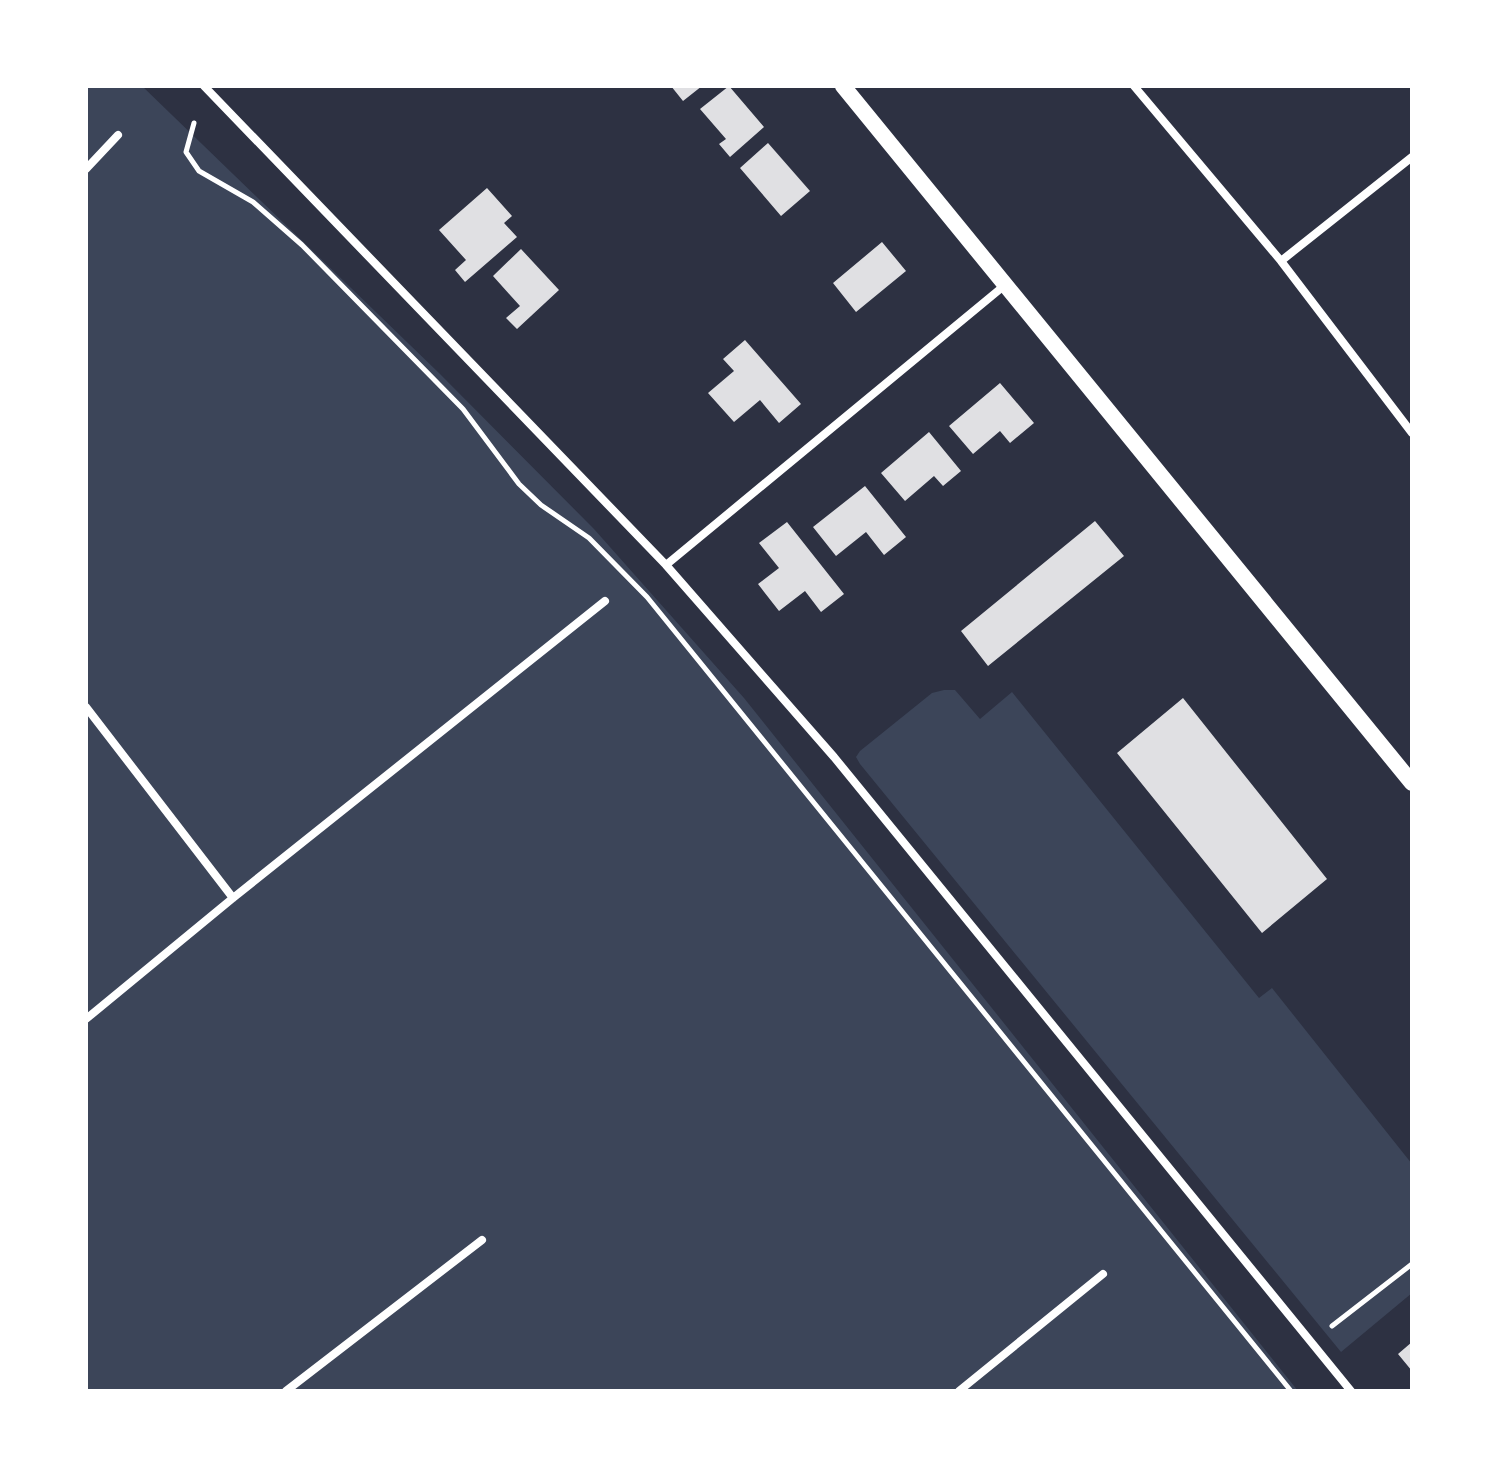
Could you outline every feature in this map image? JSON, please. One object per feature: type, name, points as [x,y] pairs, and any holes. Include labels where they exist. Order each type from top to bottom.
[{"type":"main road","points":[[843,86],[1412,783]]},
{"type":"street","points":[[204,86],[666,565],[834,757],[1351,1391]]},
{"type":"street","points":[[1134,86],[1281,261],[1412,433]]},
{"type":"street","points":[[86,169],[118,135]]},
{"type":"street","points":[[1281,261],[1412,157]]},
{"type":"street","points":[[666,565],[1005,285]]},
{"type":"street","points":[[86,1019],[605,601]]},
{"type":"street","points":[[86,707],[233,898]]},
{"type":"street","points":[[286,1391],[482,1240]]},
{"type":"street","points":[[959,1391],[1103,1274]]},
{"type":"path","points":[[194,123],[186,152],[199,171],[253,202],[302,245],[463,409],[519,484],[541,505],[589,538],[647,597],[1291,1391]]},
{"type":"path","points":[[1332,1326],[1412,1264]]},
{"type":"shaded area","points":[[86,86],[142,86],[439,373],[594,529],[744,698],[1298,1391],[86,1391]]},
{"type":"shaded area","points":[[955,690],[980,719],[1012,692],[1259,998],[1272,988],[1412,1164],[1412,1293],[1341,1352],[860,764],[856,757],[860,751],[932,693]]},
{"type":"building","points":[[671,86],[702,86],[683,101]]},
{"type":"building","points":[[729,86],[764,127],[730,157],[719,144],[726,139],[700,109]]},
{"type":"building","points":[[768,143],[810,191],[781,216],[740,168]]},
{"type":"building","points":[[487,188],[512,216],[504,223],[517,237],[465,282],[455,270],[466,260],[439,230]]},
{"type":"building","points":[[882,242],[906,271],[856,312],[833,283]]},
{"type":"building","points":[[521,249],[559,290],[517,329],[506,318],[520,306],[493,276]]},
{"type":"building","points":[[745,340],[801,404],[779,423],[760,400],[734,422],[708,393],[734,371],[723,359]]},
{"type":"building","points":[[1000,383],[1034,423],[1010,443],[1000,431],[973,454],[949,426]]},
{"type":"building","points":[[929,432],[961,471],[943,486],[934,476],[905,501],[881,473]]},
{"type":"building","points":[[865,486],[906,537],[884,555],[866,532],[836,556],[813,527]]},
{"type":"building","points":[[1095,521],[1124,556],[988,666],[961,631]]},
{"type":"building","points":[[787,522],[844,594],[821,612],[805,591],[779,611],[758,584],[779,568],[759,543]]},
{"type":"building","points":[[1183,698],[1327,879],[1262,933],[1117,753]]},
{"type":"building","points":[[1412,1342],[1412,1371],[1398,1354]]}]
